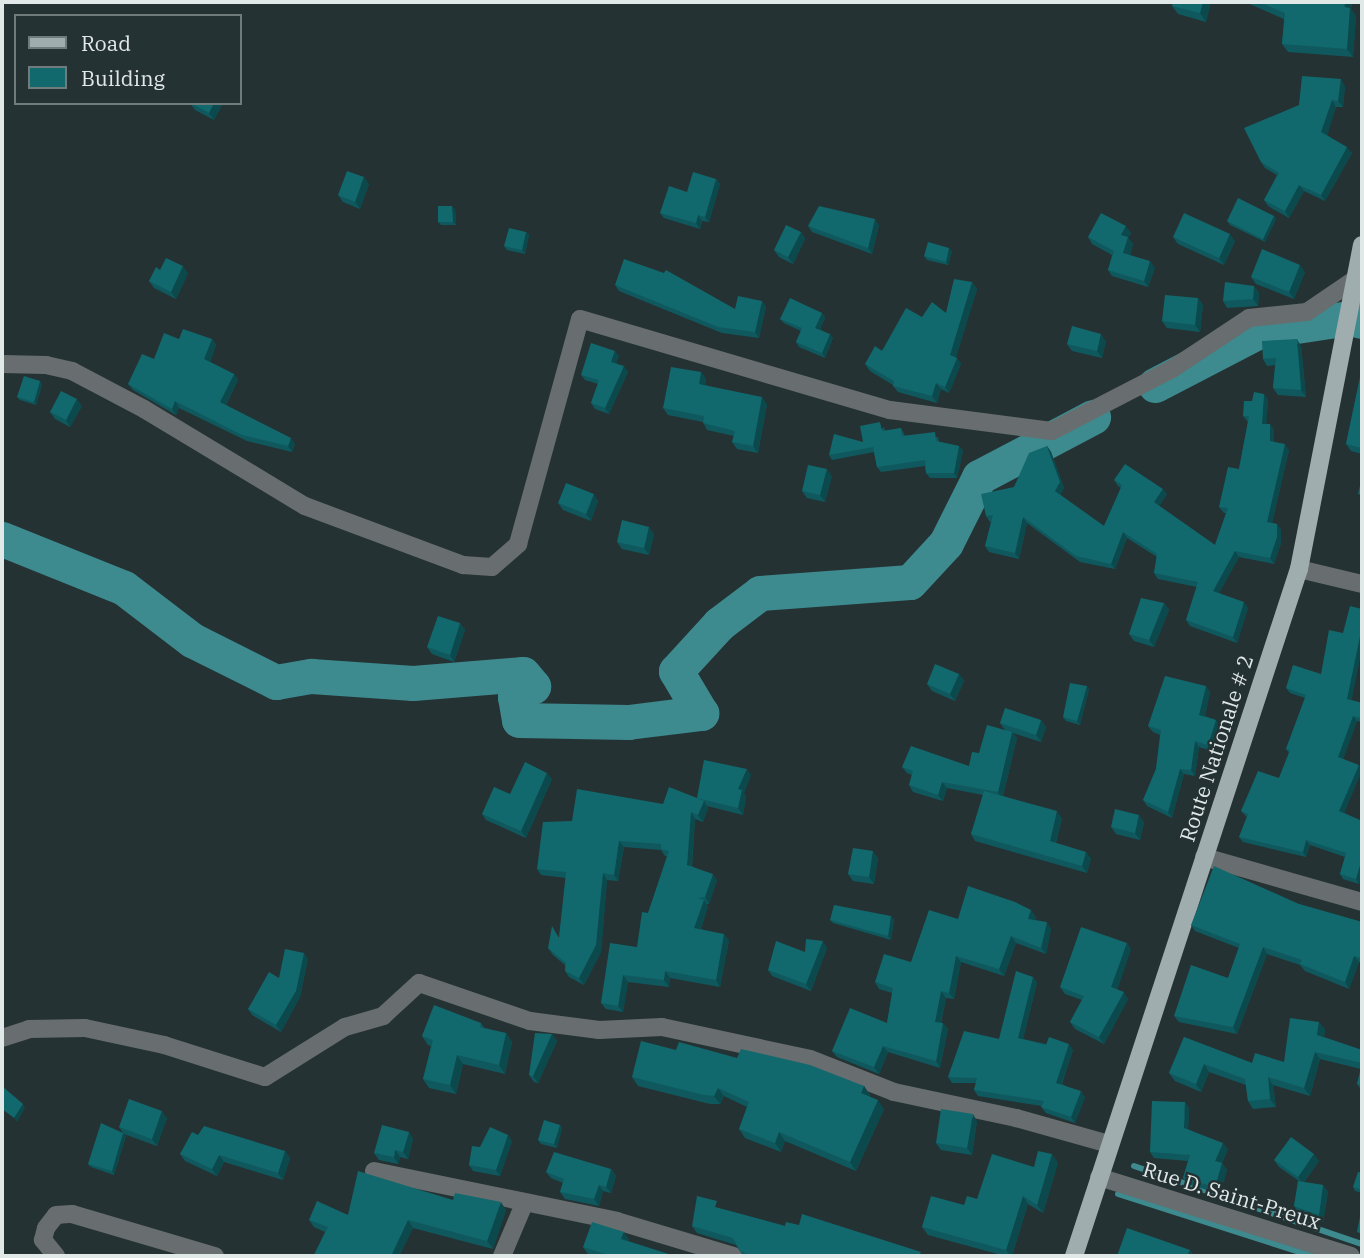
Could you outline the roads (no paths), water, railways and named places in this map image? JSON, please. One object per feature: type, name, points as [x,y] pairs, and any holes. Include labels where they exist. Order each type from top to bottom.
[{"type":"main road","name":"Route Nationale # 2","points":[[1074,1256],[1299,569],[1349,331],[1362,245]]},
{"type":"street","points":[[2,365],[46,365],[72,371],[144,409],[305,506],[463,565],[492,567],[518,544],[580,319],[890,410],[1052,431],[1172,369],[1249,318],[1307,312],[1356,285]]},
{"type":"street","points":[[1299,569],[1362,584]]},
{"type":"street","points":[[1204,857],[1362,902]]},
{"type":"street","points":[[2,1038],[29,1029],[85,1028],[164,1045],[265,1077],[345,1027],[383,1016],[419,983],[530,1021],[599,1030],[662,1027],[810,1059],[894,1092],[1016,1118],[1109,1144]]},
{"type":"street","points":[[374,1171],[524,1205],[617,1221],[734,1256]]},
{"type":"street","name":"Rue D. Saint-Preux","points":[[1099,1177],[1351,1256]]},
{"type":"street","points":[[502,1256],[524,1205]]},
{"type":"street","points":[[56,1256],[43,1240],[46,1228],[56,1215],[72,1214],[215,1256]]},
{"type":"waterway","points":[[1155,385],[1257,332],[1349,318],[1362,321]]},
{"type":"waterway","points":[[2,539],[124,588],[192,640],[276,682],[311,676],[413,683],[523,674],[533,686],[515,697],[519,720],[628,722],[701,713],[676,671],[719,624],[760,593],[910,582],[946,543],[979,477],[1093,417]]},
{"type":"waterway","points":[[1134,1166],[1362,1244]]},
{"type":"waterway","points":[[1118,1194],[1312,1256]]}]
